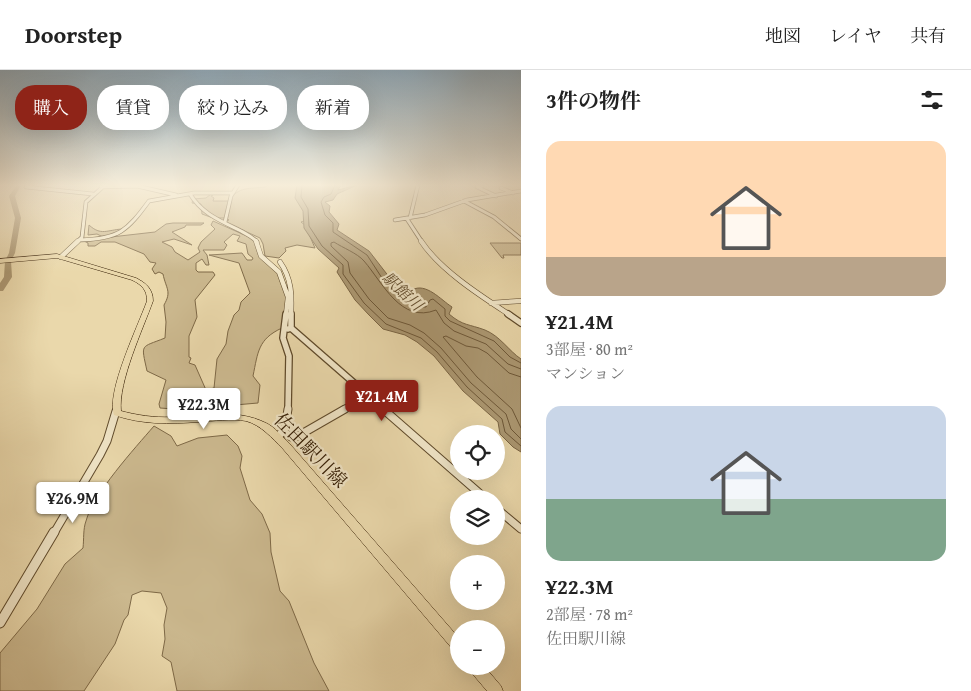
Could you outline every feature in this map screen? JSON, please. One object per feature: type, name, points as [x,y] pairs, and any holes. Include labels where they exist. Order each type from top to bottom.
[{"type":"main road","points":[[0,260],[62,257],[137,280],[144,285],[150,293],[149,304],[120,387],[116,411]]},
{"type":"main road","name":"佐田駅川線","points":[[116,411],[123,416],[154,420],[240,417],[281,434],[450,637]]},
{"type":"main road","points":[[483,675],[496,691]]},
{"type":"street","points":[[62,257],[80,240],[84,228],[84,214]]},
{"type":"street","points":[[80,240],[104,238],[121,232],[130,226],[139,214]]},
{"type":"street","points":[[208,214],[256,240],[261,256],[279,272],[288,297],[284,329],[284,340],[289,356],[288,417],[281,434],[291,437],[298,436],[368,396]]},
{"type":"street","points":[[225,222],[227,214]]},
{"type":"street","points":[[409,214],[408,218],[424,245],[444,266],[491,303],[521,323]]},
{"type":"street","points":[[395,220],[428,214]]},
{"type":"street","points":[[488,214],[521,239]]},
{"type":"street","points":[[280,262],[287,272],[292,299],[291,328]]},
{"type":"street","points":[[491,303],[521,301]]},
{"type":"street","points":[[284,329],[291,328],[476,490]]},
{"type":"street","points":[[0,623],[100,455],[116,411]]},
{"type":"street","points":[[505,516],[521,529]]},
{"type":"shaded area","points":[[202,214],[304,214],[306,221],[301,222],[305,225],[315,248],[297,245],[285,248],[286,251],[279,258],[265,256],[260,238],[225,222],[229,220],[227,218],[213,218]]},
{"type":"shaded area","points":[[213,221],[251,238],[255,242],[258,252],[280,274],[287,299],[282,328],[268,337],[258,353],[253,376],[260,385],[258,403],[189,409],[191,400],[184,392],[178,396],[174,409],[160,408],[159,404],[166,380],[147,371],[143,351],[147,345],[165,338],[164,305],[168,296],[168,290],[163,274],[159,272],[155,274],[152,269],[156,263],[150,262],[144,254],[115,242],[101,242],[95,246],[88,246],[88,243],[84,241],[103,237],[97,234],[88,235],[89,225],[104,232],[122,229],[111,237],[155,232],[166,224],[204,223],[201,225],[186,225],[172,232],[192,245],[174,239],[162,242],[172,247],[175,252],[188,260],[200,252],[198,248],[201,242],[215,229],[211,225]],"holes":[[[233,234],[240,236],[237,241],[246,244],[248,254],[253,258],[252,260],[247,260],[242,253],[209,255],[239,263],[250,293],[241,302],[239,310],[234,315],[228,331],[226,344],[217,359],[214,388],[206,390],[195,365],[189,363],[191,358],[189,357],[189,336],[197,317],[195,300],[215,275],[213,272],[198,272],[196,270],[196,263],[202,259],[206,265],[209,265],[207,255],[203,250],[224,250],[227,245],[224,242]]]},
{"type":"shaded area","points":[[490,243],[521,243],[521,255],[503,255],[504,258],[502,258]]},
{"type":"shaded area","points":[[154,426],[171,436],[177,446],[198,438],[227,435],[238,446],[242,456],[240,468],[250,500],[262,514],[270,533],[271,552],[280,591],[289,601],[314,663],[329,691],[177,691],[171,662],[162,656],[167,608],[161,593],[142,591],[132,595],[128,615],[124,620],[115,644],[84,691],[0,691],[0,653],[37,609],[65,564],[83,548],[85,524],[90,510],[106,485]]},
{"type":"water","points":[[303,214],[331,214],[339,224],[337,230],[369,251],[400,291],[418,302],[425,303],[412,290],[423,288],[428,290],[452,307],[449,314],[454,318],[462,323],[490,333],[521,359],[521,452],[505,439],[505,425],[498,425],[498,422],[463,391],[434,356],[405,335],[383,329],[355,300],[337,272],[339,268],[318,249],[304,228]]},
{"type":"waterway","points":[[0,289],[8,277],[8,261],[12,253],[18,218],[17,214]]},
{"type":"water label","name":"駅館川","points":[[403,291]]}]
